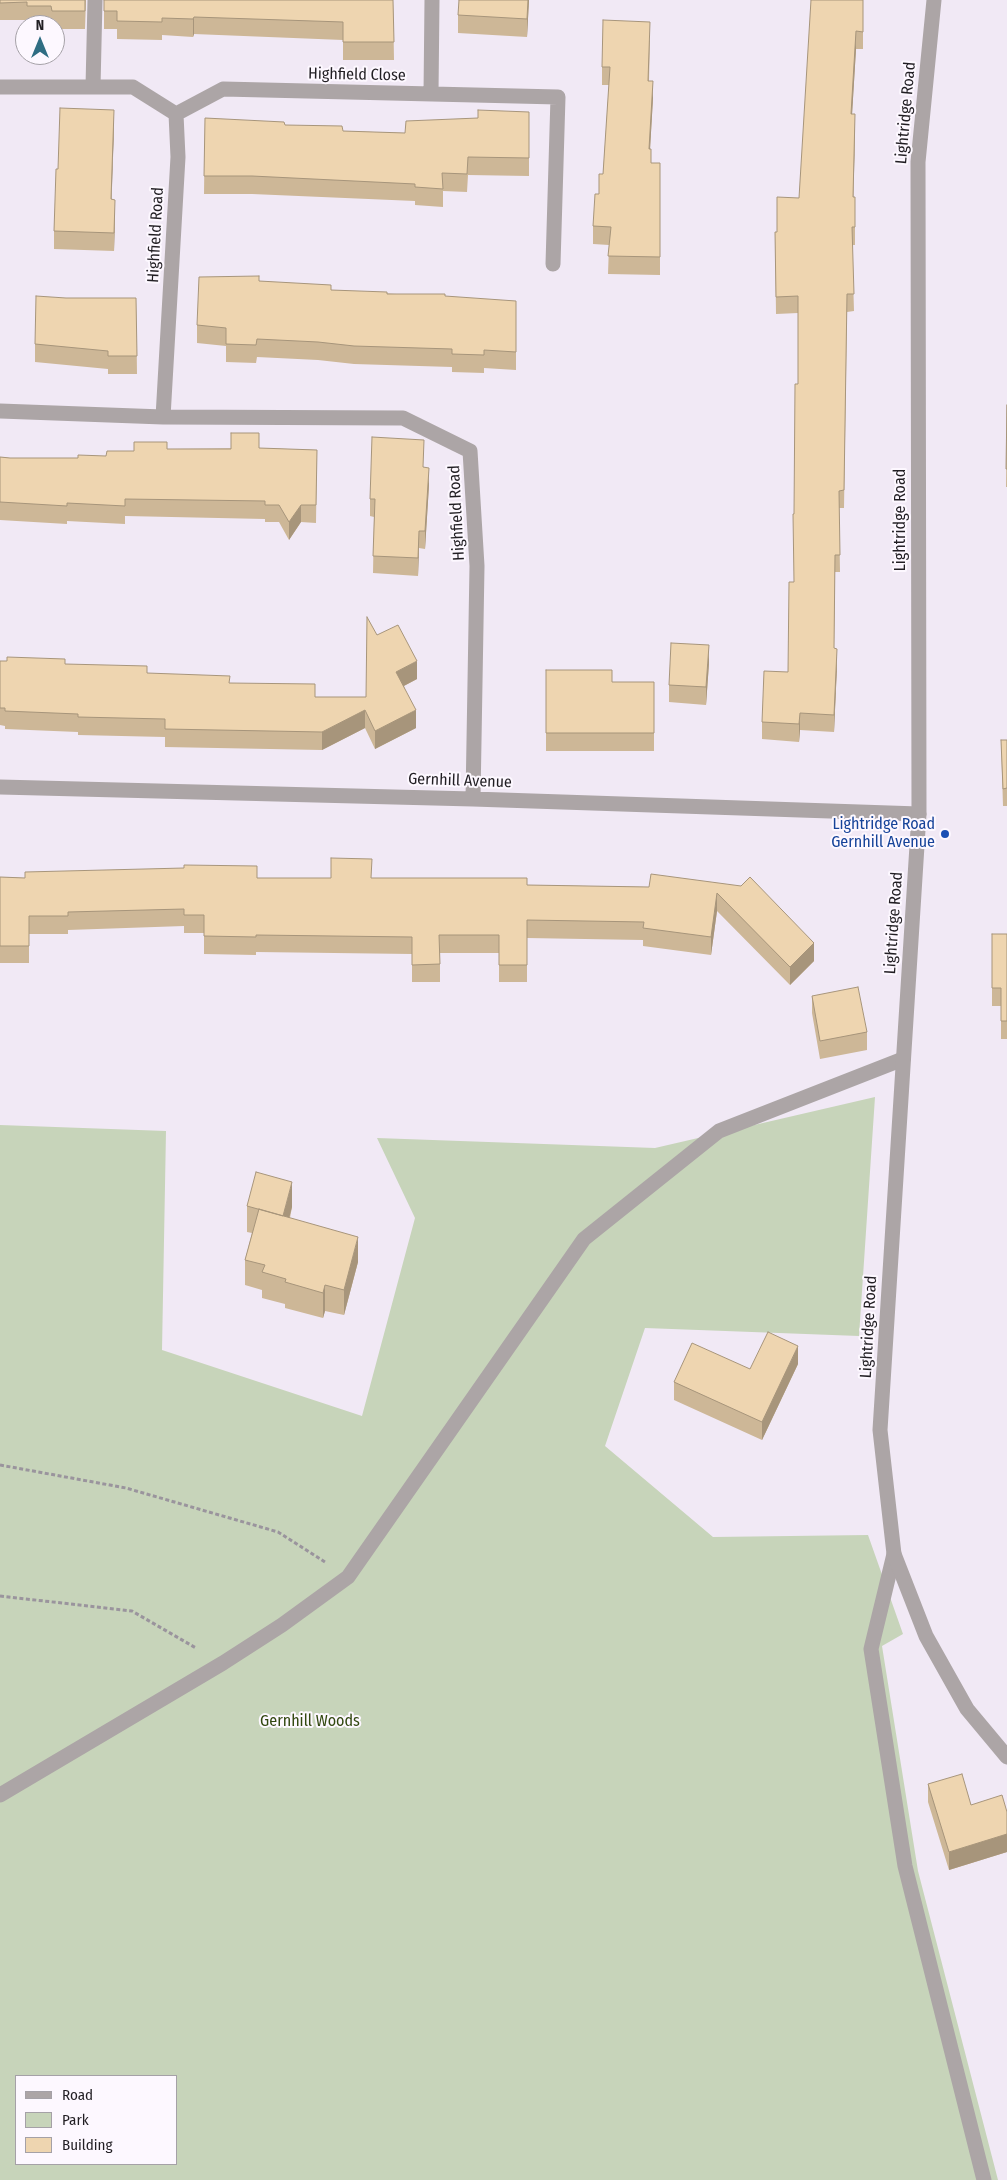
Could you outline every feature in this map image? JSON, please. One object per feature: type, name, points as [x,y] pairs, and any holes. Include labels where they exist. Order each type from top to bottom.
[{"type":"street","points":[[93,87],[96,0]]},
{"type":"street","points":[[431,94],[432,0]]},
{"type":"street","name":"Lightridge Road","points":[[934,0],[918,162],[919,814],[880,1430],[894,1554],[931,1644],[967,1710],[1007,1757]]},
{"type":"street","points":[[0,87],[133,87],[176,114]]},
{"type":"street","name":"Highfield Close","points":[[176,114],[223,89],[558,97],[553,264]]},
{"type":"street","name":"Highfield Road","points":[[163,417],[178,157],[176,114]]},
{"type":"street","name":"Highfield Road","points":[[0,411],[163,417],[403,418],[470,451],[478,566],[473,799]]},
{"type":"street","name":"Gernhill Avenue","points":[[0,787],[473,799],[919,814]]},
{"type":"street","points":[[0,1795],[223,1662],[282,1625],[348,1577],[584,1239],[719,1131],[903,1058]]},
{"type":"street","points":[[894,1554],[871,1649],[905,1866],[984,2180]]},
{"type":"path","points":[[0,1465],[126,1488],[278,1532],[348,1577]]},
{"type":"path","points":[[0,1596],[132,1611],[223,1662]]},
{"type":"green space","name":"Gernhill Woods","points":[[875,1097],[859,1336],[645,1328],[605,1446],[713,1537],[868,1535],[903,1634],[882,1646],[918,1871],[998,2180],[0,2180],[0,1125],[166,1131],[162,1350],[362,1416],[415,1218],[377,1138],[655,1148]]},
{"type":"building","points":[[0,0],[85,0],[85,11],[52,11],[51,6],[27,6],[27,2],[0,3]]},
{"type":"building","points":[[104,0],[393,0],[394,42],[343,42],[343,22],[194,17],[193,19],[162,18],[162,22],[117,21],[117,11],[104,11]]},
{"type":"building","points":[[459,0],[528,0],[527,19],[458,15]]},
{"type":"building","points":[[811,0],[863,0],[863,32],[856,31],[851,114],[855,114],[853,197],[855,197],[855,227],[852,227],[854,294],[847,294],[844,490],[839,491],[840,555],[835,555],[834,648],[837,649],[834,715],[800,713],[799,724],[762,722],[764,671],[788,672],[789,582],[794,582],[793,514],[795,384],[798,384],[798,296],[776,297],[775,232],[777,232],[777,197],[799,198]]},
{"type":"building","points":[[603,20],[650,22],[648,81],[653,81],[649,149],[651,149],[651,163],[660,163],[660,257],[608,256],[611,227],[593,226],[595,194],[599,194],[599,174],[603,174],[610,67],[602,67]]},
{"type":"building","points":[[60,108],[114,110],[111,199],[115,200],[114,233],[54,231]]},
{"type":"building","points":[[478,110],[529,112],[529,158],[468,157],[467,174],[442,173],[443,189],[415,187],[415,184],[252,176],[204,176],[205,118],[284,122],[285,125],[342,126],[343,131],[405,133],[406,121],[478,118]]},
{"type":"building","points":[[259,276],[259,281],[331,285],[331,290],[387,292],[387,294],[445,294],[445,296],[516,301],[516,352],[484,350],[484,355],[452,354],[452,349],[354,346],[257,339],[256,345],[226,344],[226,328],[197,325],[199,277]]},
{"type":"building","points":[[36,296],[136,298],[137,356],[108,356],[108,351],[35,344]]},
{"type":"building","points":[[1007,405],[1007,469],[1006,469]]},
{"type":"building","points":[[231,433],[259,433],[259,448],[317,450],[316,505],[301,505],[289,522],[279,505],[265,505],[265,501],[125,499],[125,506],[67,503],[67,506],[0,502],[0,457],[78,458],[78,455],[106,456],[107,451],[134,451],[134,442],[167,442],[167,449],[231,449]]},
{"type":"building","points":[[372,437],[424,440],[423,467],[429,468],[425,531],[419,531],[418,558],[373,556],[375,499],[370,499]]},
{"type":"building","points":[[367,617],[377,635],[398,625],[417,661],[396,672],[416,710],[375,731],[365,710],[322,732],[165,729],[165,719],[78,717],[78,714],[5,711],[5,708],[0,708],[0,661],[7,661],[7,657],[65,659],[65,664],[147,666],[147,673],[230,676],[229,683],[315,684],[315,697],[366,697]]},
{"type":"building","points":[[671,643],[709,645],[706,687],[669,685]]},
{"type":"building","points":[[546,670],[612,670],[612,682],[654,682],[654,733],[546,733]]},
{"type":"building","points":[[1001,740],[1007,740],[1007,788],[1003,789]]},
{"type":"building","points":[[331,858],[372,859],[371,878],[527,878],[527,885],[649,887],[651,874],[741,886],[750,877],[814,943],[790,967],[717,893],[711,937],[643,928],[644,922],[527,920],[527,965],[499,965],[499,935],[439,935],[440,964],[412,965],[412,937],[204,936],[204,915],[184,915],[184,909],[68,912],[68,916],[29,916],[29,946],[0,946],[0,877],[25,878],[25,872],[184,868],[184,865],[257,866],[257,878],[331,878]]},
{"type":"building","points":[[992,934],[1007,934],[1007,1021],[1001,1021],[1001,988],[992,988]]},
{"type":"building","points":[[858,987],[867,1032],[820,1041],[812,996]]},
{"type":"building","points":[[256,1172],[292,1182],[283,1216],[247,1206]]},
{"type":"building","points":[[259,1209],[358,1237],[344,1290],[325,1285],[323,1293],[285,1282],[286,1279],[262,1272],[265,1265],[245,1260]]},
{"type":"building","points":[[768,1332],[798,1346],[762,1422],[674,1382],[692,1343],[750,1369]]},
{"type":"building","points":[[962,1774],[971,1805],[1002,1795],[1007,1812],[1007,1834],[949,1852],[928,1784]]},
{"type":"place","name":"Lightridge Road Gernhill Avenue","points":[[945,834]]}]
